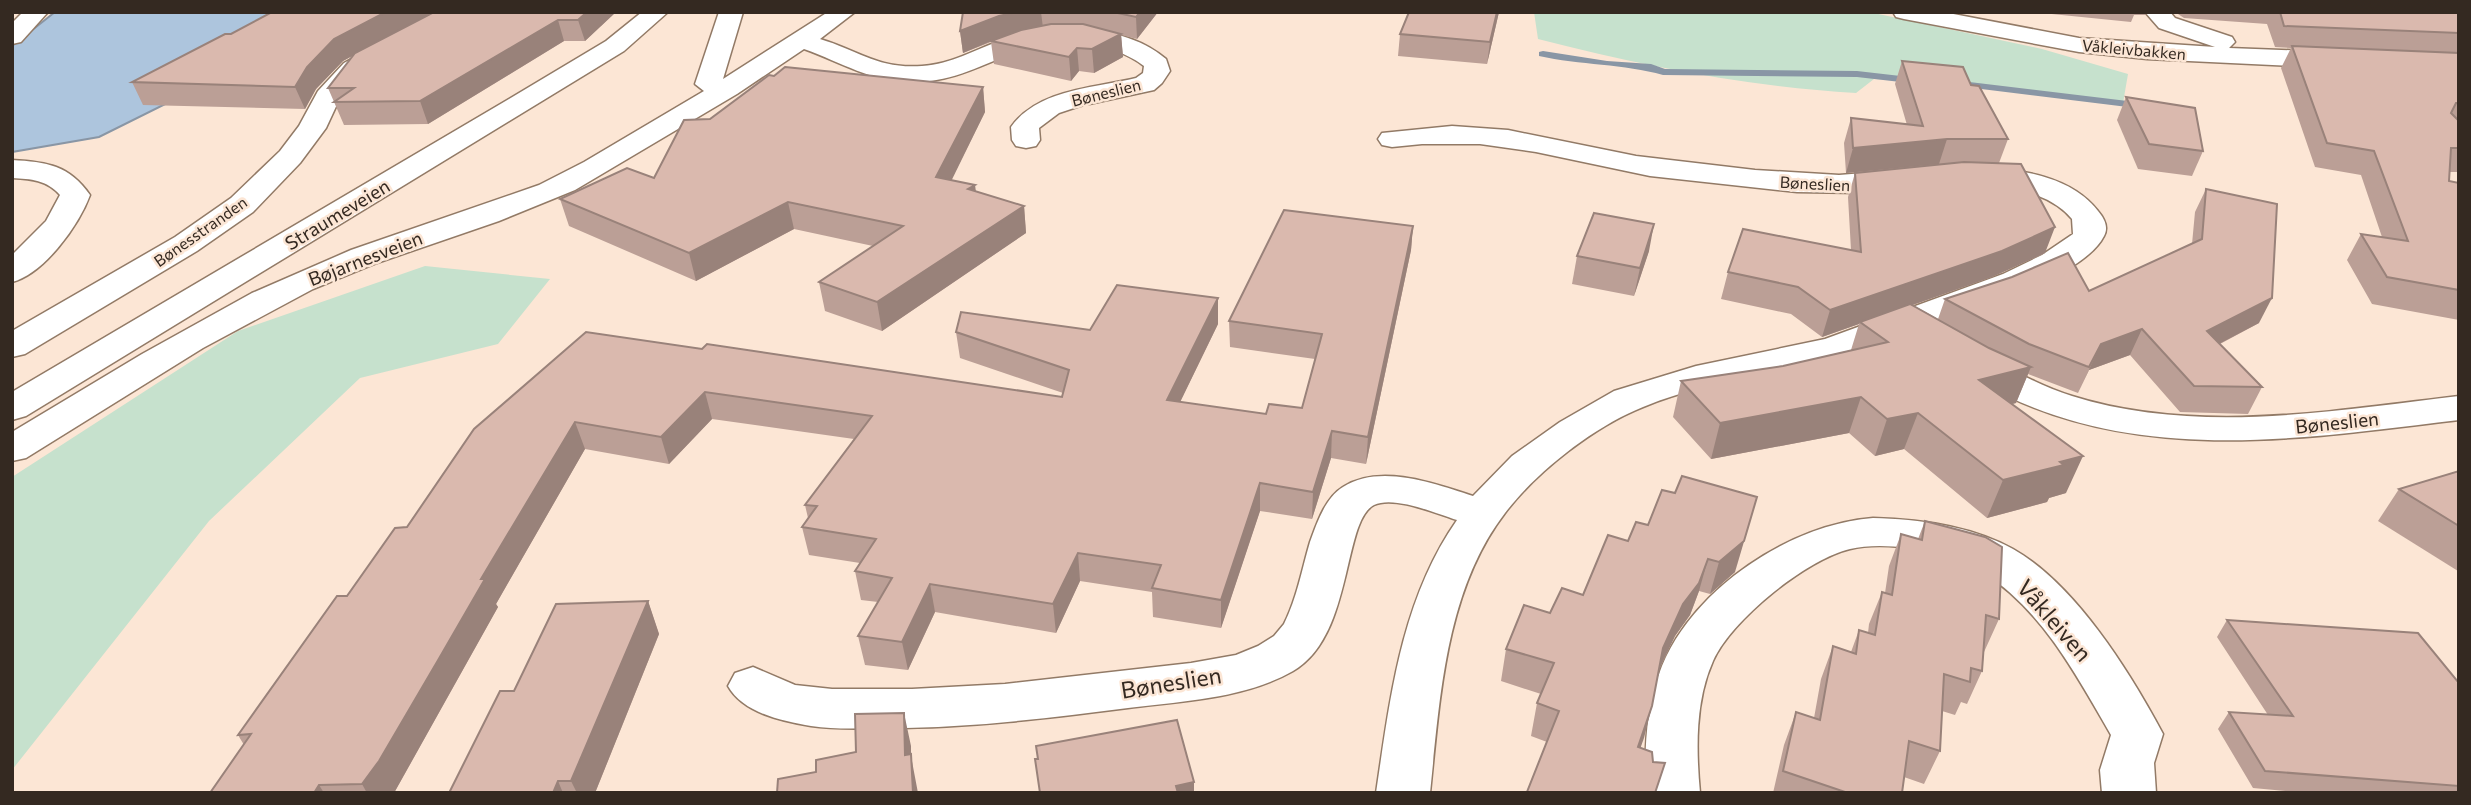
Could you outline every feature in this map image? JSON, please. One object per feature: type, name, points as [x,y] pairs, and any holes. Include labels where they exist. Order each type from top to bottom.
[{"type":"street","points":[[12,37],[37,12]]},
{"type":"street","name":"Bønesstranden","points":[[12,346],[186,244],[242,205],[290,157],[312,128],[327,97],[353,68],[458,12]]},
{"type":"street","name":"Straumeveien","points":[[12,408],[519,105],[615,46],[657,12]]},
{"type":"street","points":[[728,88],[708,84],[731,12]]},
{"type":"street","name":"Bøjarnesveien","points":[[12,449],[164,357],[302,281],[359,257],[502,210],[551,190],[610,159],[728,88],[844,12]]},
{"type":"street","name":"Våkleivbakken","points":[[1904,12],[1999,22],[2079,45],[2147,52],[2359,61]]},
{"type":"street","name":"Våkleivbakken","points":[[2156,12],[2167,23],[2179,29],[2266,58]]},
{"type":"street","name":"Bøneslien","points":[[800,41],[830,48],[861,67],[890,74],[952,70],[1018,43],[1056,37],[1114,43],[1135,49],[1157,64],[1158,72],[1145,84],[1040,110],[1025,126],[1023,134],[1026,140]]},
{"type":"street","name":"Bøneslien","points":[[1392,139],[1432,134],[1483,134],[1537,142],[1663,169],[1826,186],[1871,184],[1941,175],[2003,177],[2042,186],[2076,205],[2091,224],[2090,234],[2082,244],[2016,282],[1817,353],[1723,372],[1628,400],[1571,432],[1534,458],[1480,513],[1457,551],[1437,600],[1422,656],[1403,793]]},
{"type":"street","points":[[12,169],[45,172],[69,183],[75,195],[70,211],[60,225],[42,246],[12,272]]},
{"type":"street","name":"Bøneslien","points":[[1902,322],[2024,390],[2091,413],[2161,424],[2236,430],[2296,427],[2459,408]]},
{"type":"street","name":"Bøneslien","points":[[753,686],[800,705],[840,709],[961,709],[1190,681],[1245,670],[1272,661],[1293,647],[1306,629],[1344,509],[1356,497],[1371,490],[1393,490],[1423,495],[1480,513]]},
{"type":"street","name":"Våkleiven","points":[[1673,793],[1675,713],[1688,661],[1714,623],[1750,588],[1797,556],[1835,537],[1862,532],[1912,536],[1974,550],[1998,561],[2031,585],[2085,650],[2137,734],[2127,757],[2129,793]]},
{"type":"green space","points":[[1534,12],[1869,12],[2042,49],[2128,74],[2123,103],[1973,84],[1874,79],[1856,93],[1776,86],[1696,74],[1538,39]]},
{"type":"green space","points":[[425,266],[550,279],[498,344],[360,378],[209,521],[12,770],[12,477],[238,331]]},
{"type":"water","points":[[55,12],[337,12],[322,26],[99,137],[12,152],[12,46]]},
{"type":"building","points":[[272,12],[386,12],[334,39],[307,67],[295,87],[132,82],[225,34],[231,34]]},
{"type":"building","points":[[434,12],[587,12],[578,20],[558,20],[420,101],[334,102],[354,88],[328,88],[355,53]]},
{"type":"building","points":[[963,12],[1017,12],[960,31]]},
{"type":"building","points":[[1113,12],[1140,12],[1136,17]]},
{"type":"building","points":[[1409,12],[1497,12],[1490,42],[1400,34]]},
{"type":"building","points":[[2280,12],[2459,12],[2459,33],[2284,26]]},
{"type":"building","points":[[1051,24],[1083,24],[1121,34],[1092,49],[1077,48],[1069,57],[991,41],[1021,30]]},
{"type":"building","points":[[2292,46],[2459,53],[2459,103],[2456,103],[2451,113],[2459,121],[2459,148],[2451,148],[2449,181],[2459,183],[2459,290],[2387,277],[2361,234],[2408,241],[2374,151],[2327,143]]},
{"type":"building","points":[[1902,61],[1963,67],[1971,85],[1979,86],[2008,139],[1947,139],[1853,148],[1851,118],[1923,126]]},
{"type":"building","points":[[785,67],[983,87],[936,177],[975,185],[968,189],[1024,206],[877,302],[819,282],[903,226],[788,202],[689,253],[560,199],[627,168],[654,178],[684,120],[710,119],[769,75],[774,76]]},
{"type":"building","points":[[2126,97],[2195,108],[2203,151],[2149,144]]},
{"type":"building","points":[[1964,162],[2021,164],[2055,227],[2002,251],[1830,310],[1798,287],[1728,272],[1743,229],[1861,252],[1855,173]]},
{"type":"building","points":[[2206,189],[2277,204],[2272,298],[2207,331],[2262,387],[2194,386],[2142,329],[2101,344],[2089,367],[2029,344],[1945,299],[2012,277],[2068,253],[2089,291],[2202,239]]},
{"type":"building","points":[[1284,210],[1413,226],[1368,437],[1332,431],[1313,492],[1260,483],[1221,600],[1152,588],[1161,565],[1078,553],[1053,604],[930,584],[902,642],[858,636],[892,578],[855,571],[876,539],[802,527],[817,506],[805,505],[872,416],[705,392],[661,437],[575,422],[481,579],[485,579],[379,761],[362,784],[319,785],[314,793],[210,793],[251,734],[238,735],[337,596],[347,596],[395,528],[407,527],[474,429],[586,332],[702,349],[707,344],[1062,397],[1069,370],[956,332],[961,312],[1090,330],[1117,285],[1218,298],[1167,400],[1266,414],[1269,404],[1302,408],[1322,334],[1229,321]]},
{"type":"building","points":[[1594,213],[1654,224],[1640,268],[1577,256]]},
{"type":"building","points":[[1910,304],[1989,348],[2031,367],[1979,380],[2083,456],[2060,462],[2064,465],[2003,480],[1918,413],[1887,419],[1861,397],[1720,423],[1681,381],[1783,366],[1888,342],[1860,322]]},
{"type":"building","points":[[2459,471],[2459,526],[2399,489]]},
{"type":"building","points":[[1682,476],[1757,497],[1744,541],[1719,562],[1708,559],[1699,583],[1683,604],[1663,648],[1652,706],[1638,747],[1652,752],[1653,762],[1665,763],[1655,793],[1527,792],[1559,711],[1537,703],[1554,663],[1506,649],[1524,605],[1550,613],[1562,588],[1583,595],[1608,535],[1628,541],[1636,522],[1648,525],[1662,490],[1675,493]]},
{"type":"building","points":[[1925,521],[1985,537],[2002,547],[1999,619],[1986,615],[1982,671],[1971,668],[1970,682],[1944,674],[1940,751],[1909,741],[1902,793],[1848,793],[1783,771],[1796,712],[1820,720],[1833,646],[1856,654],[1859,630],[1875,635],[1882,592],[1892,595],[1901,534],[1922,540]]},
{"type":"building","points":[[648,601],[571,781],[558,781],[553,793],[449,793],[500,691],[514,691],[556,604]]},
{"type":"building","points":[[2227,620],[2418,633],[2459,683],[2459,786],[2265,771],[2229,712],[2293,716]]},
{"type":"building","points":[[904,713],[905,755],[911,754],[913,793],[777,793],[778,779],[816,772],[816,760],[856,752],[855,714]]},
{"type":"building","points":[[1177,720],[1194,782],[1176,786],[1178,793],[1040,793],[1036,746]]},
{"type":"waterway","points":[[1543,54],[1607,64],[1651,67],[1663,72],[1857,74],[1918,81]]},
{"type":"waterway","points":[[1961,84],[2144,106]]}]
